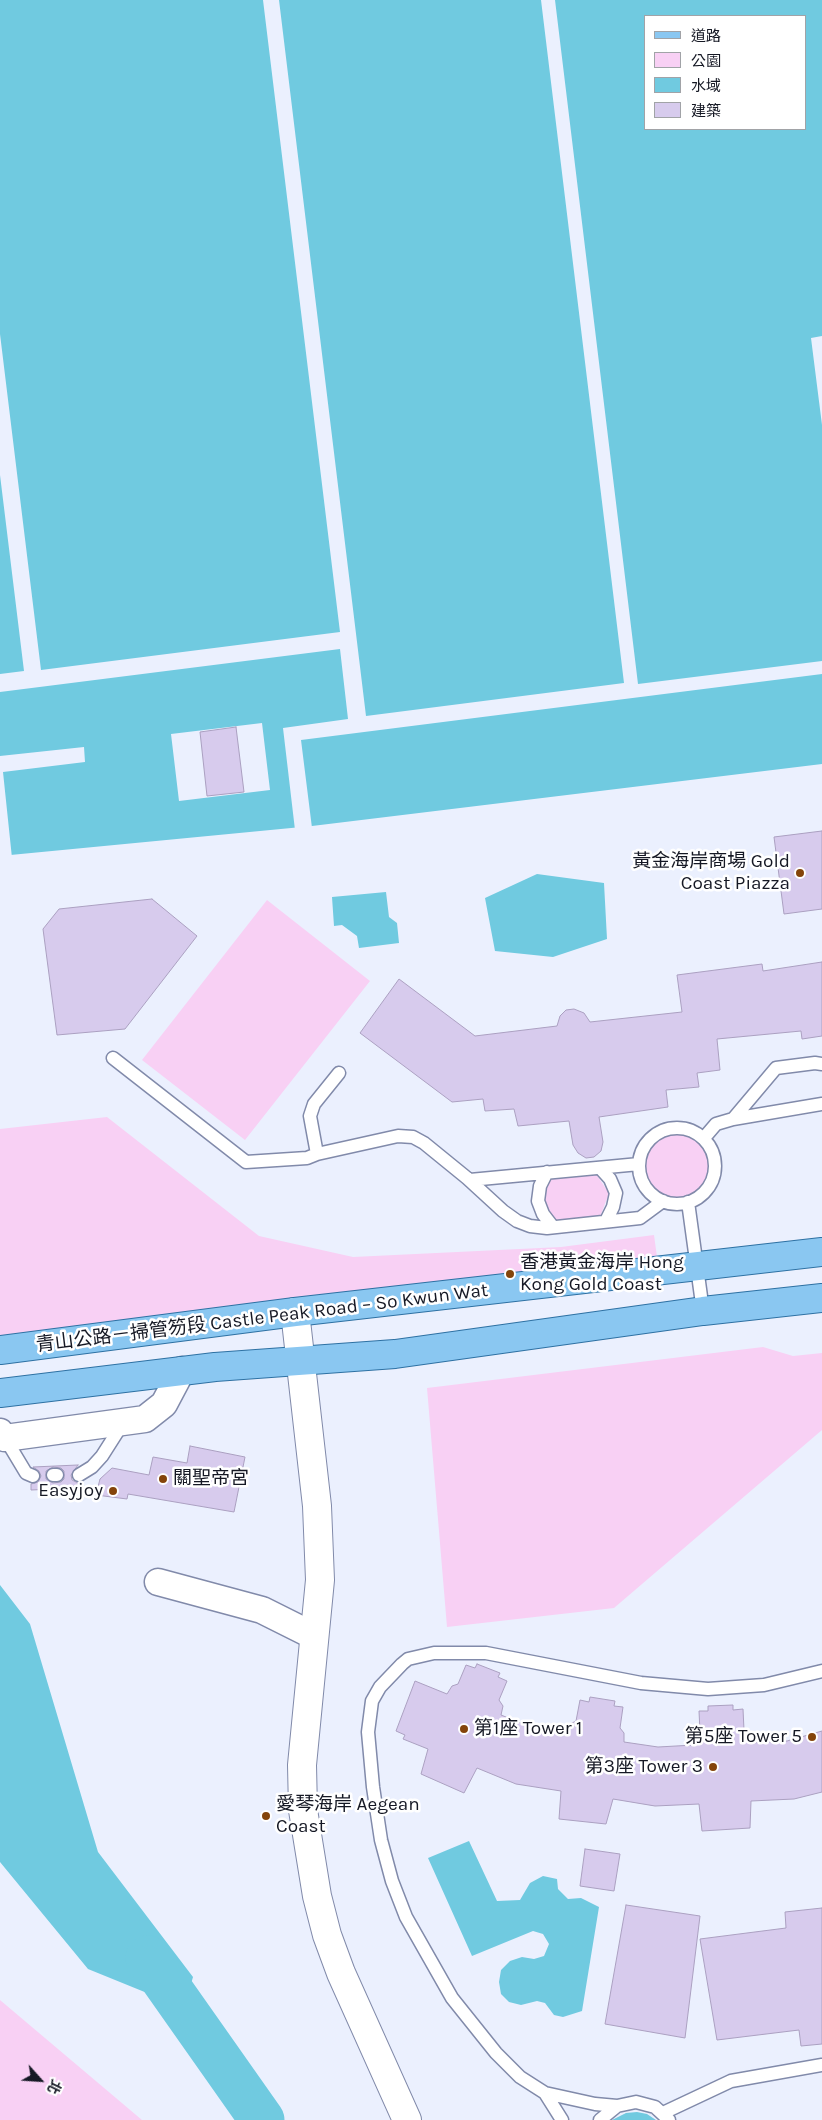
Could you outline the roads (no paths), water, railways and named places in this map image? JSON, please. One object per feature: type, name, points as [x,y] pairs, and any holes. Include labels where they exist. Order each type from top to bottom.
[{"type":"main road","name":"青山公路－掃管笏段 Castle Peak Road – So Kwun Wat","points":[[0,1350],[295,1312],[822,1252]]},
{"type":"main road","points":[[0,1393],[182,1370],[395,1354],[703,1311],[822,1298]]},
{"type":"street","points":[[295,1312],[299,1362],[317,1506],[320,1580],[302,1766],[303,1810],[317,1896],[327,1935],[341,1973],[407,2120]]},
{"type":"street","points":[[3,1435],[123,1423],[145,1419],[164,1404],[182,1370]]},
{"type":"street","points":[[158,1582],[262,1610],[314,1636]]},
{"type":"lane","points":[[113,1058],[246,1162],[307,1158],[317,1154],[398,1136],[413,1137],[424,1142],[517,1221],[530,1226],[553,1227],[640,1218],[663,1201]]},
{"type":"lane","points":[[733,1119],[776,1068],[816,1063],[822,1064]]},
{"type":"lane","points":[[317,1154],[310,1116],[314,1104],[339,1073]]},
{"type":"lane","points":[[704,1138],[716,1124],[733,1119],[822,1104]]},
{"type":"lane","points":[[669,1128],[688,1129],[704,1138],[712,1148],[715,1161],[714,1174],[709,1186],[700,1196],[688,1202],[676,1204],[663,1201],[645,1187],[640,1176],[639,1164],[641,1152],[648,1141],[657,1133],[669,1128]]},
{"type":"lane","points":[[470,1180],[639,1164]]},
{"type":"lane","points":[[600,1168],[610,1179],[616,1193],[613,1207],[606,1221]]},
{"type":"lane","points":[[547,1172],[540,1186],[538,1201],[543,1214],[553,1227]]},
{"type":"lane","points":[[688,1202],[703,1311]]},
{"type":"lane","points":[[79,1475],[92,1467],[102,1456],[123,1423]]},
{"type":"lane","points":[[3,1435],[26,1473],[33,1476]]},
{"type":"lane","points":[[822,1671],[764,1685],[708,1689],[641,1683],[486,1653],[434,1653],[408,1660],[380,1687],[372,1702],[368,1718],[373,1786],[381,1840],[392,1881],[406,1917],[452,1998],[496,2053],[520,2076],[545,2093],[595,2104],[617,2106],[636,2102],[655,2107],[666,2116],[731,2082],[822,2065]]},
{"type":"lane","points":[[545,2093],[562,2120]]},
{"type":"lane","points":[[600,2120],[617,2106]]},
{"type":"water","points":[[0,0],[822,0],[822,764],[312,826],[0,856]]},
{"type":"water","points":[[537,874],[604,883],[607,939],[553,957],[495,951],[485,898]]},
{"type":"water","points":[[386,892],[389,917],[397,923],[399,943],[359,948],[357,936],[342,925],[334,926],[332,897]]},
{"type":"water","points":[[0,1585],[30,1624],[98,1852],[193,1977],[184,2008],[88,1969],[0,1862]]},
{"type":"water","points":[[469,1841],[497,1901],[520,1900],[530,1883],[543,1876],[557,1879],[558,1889],[568,1899],[581,1898],[599,1907],[582,2011],[563,2017],[554,2015],[545,2003],[537,2001],[521,2005],[509,2002],[501,1994],[499,1982],[501,1970],[510,1961],[522,1957],[534,1959],[544,1956],[549,1944],[543,1934],[533,1931],[472,1956],[428,1858]]},
{"type":"water","points":[[637,2112],[647,2114],[656,2120],[612,2120],[626,2113]]},
{"type":"waterway","points":[[148,1958],[262,2120]]},
{"type":"place","name":"黃金海岸商場 Gold Coast Piazza","points":[[800,873]]},
{"type":"place","name":"香港黃金海岸 Hong Kong Gold Coast","points":[[510,1274]]},
{"type":"place","name":"關聖帝宮","points":[[163,1479]]},
{"type":"place","name":"Easyjoy","points":[[113,1491]]},
{"type":"place","name":"第1座 Tower 1","points":[[464,1729]]},
{"type":"place","name":"第5座 Tower 5","points":[[812,1737]]},
{"type":"place","name":"第3座 Tower 3","points":[[713,1767]]},
{"type":"place","name":"愛琴海岸 Aegean Coast","points":[[266,1816]]}]
